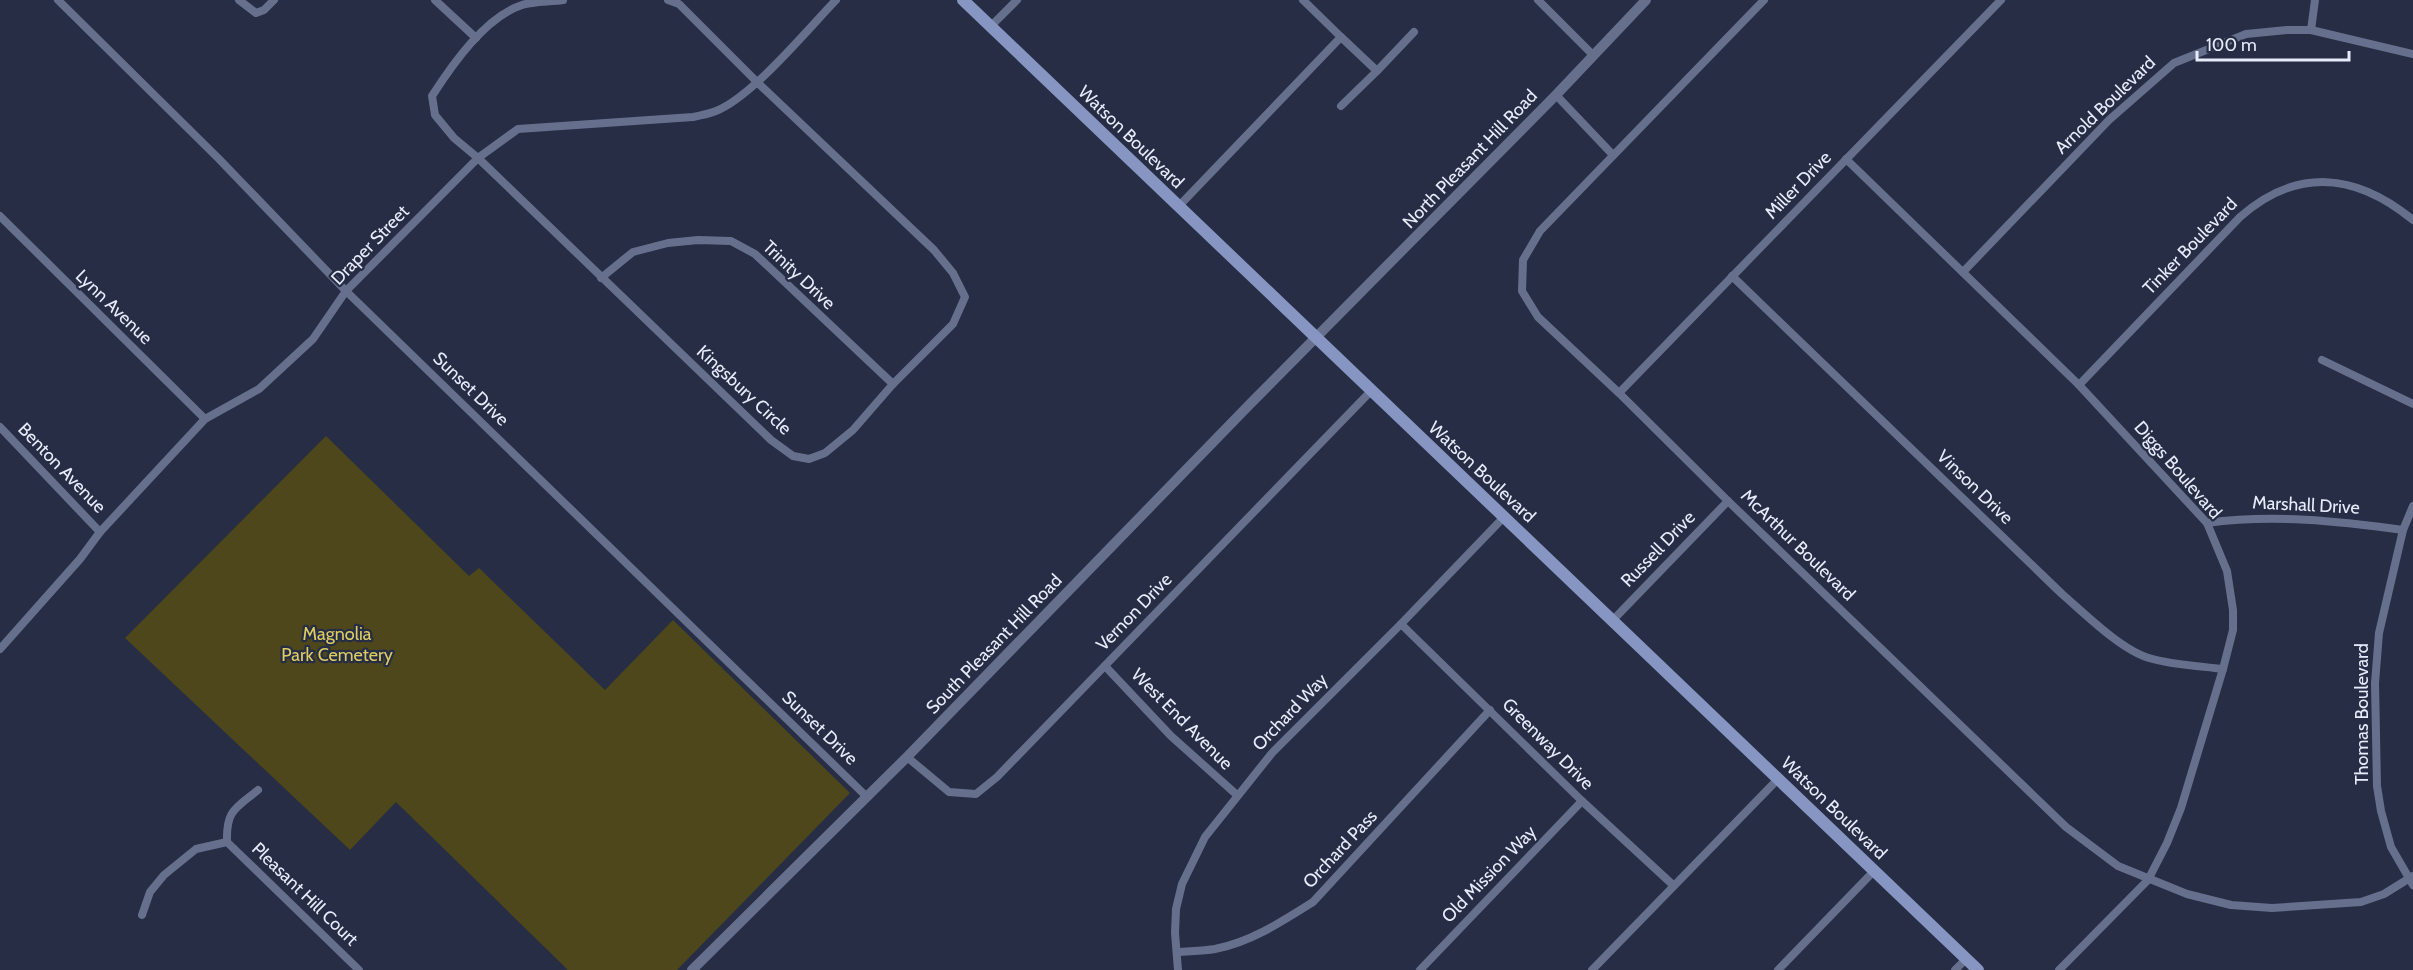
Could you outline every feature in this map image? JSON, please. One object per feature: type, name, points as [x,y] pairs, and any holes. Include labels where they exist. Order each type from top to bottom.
[{"type":"main road","name":"Watson Boulevard","points":[[963,0],[1978,970]]},
{"type":"street","name":"Sunset Drive","points":[[58,0],[219,159],[346,291],[867,797]]},
{"type":"street","points":[[239,0],[256,13],[264,10],[274,0]]},
{"type":"street","points":[[435,0],[476,38]]},
{"type":"street","name":"Kingsbury Circle","points":[[563,0],[522,5],[499,18],[476,38],[448,70],[432,96],[435,115],[454,138],[478,158],[771,440],[793,456],[809,459],[825,453],[852,430],[892,384],[953,324],[965,297],[953,273],[934,250],[757,82],[679,4],[668,0]]},
{"type":"street","name":"Draper Street","points":[[1,647],[80,560],[100,532],[205,419],[259,389],[313,339],[346,291],[478,158],[518,129],[693,117],[716,111],[732,103],[757,82],[836,0]]},
{"type":"street","points":[[990,27],[1017,0]]},
{"type":"street","points":[[1303,0],[1377,71]]},
{"type":"street","points":[[1538,0],[1593,55]]},
{"type":"street","name":"North Pleasant Hill Road","points":[[1316,339],[1646,0]]},
{"type":"street","name":"McArthur Boulevard","points":[[1764,0],[1540,231],[1523,260],[1522,291],[1538,317],[2066,826],[2118,866],[2187,894],[2231,905],[2272,908],[2361,902],[2385,894],[2412,880]]},
{"type":"street","name":"Miller Drive","points":[[1619,393],[2001,0]]},
{"type":"street","points":[[2311,30],[2315,0]]},
{"type":"street","name":"Arnold Boulevard","points":[[1963,272],[2109,120],[2174,63],[2246,34],[2311,30],[2413,54]]},
{"type":"street","points":[[1341,106],[1414,32]]},
{"type":"street","points":[[1178,207],[1341,37]]},
{"type":"street","points":[[1556,95],[1613,155]]},
{"type":"street","name":"Diggs Boulevard","points":[[1846,159],[2079,385],[2207,523],[2228,571],[2233,630],[2181,808],[2167,843],[2148,880],[2059,970]]},
{"type":"street","name":"Tinker Boulevard","points":[[2079,385],[2240,217],[2253,205],[2286,187],[2334,181],[2377,196],[2413,220]]},
{"type":"street","name":"Lynn Avenue","points":[[0,216],[205,419]]},
{"type":"street","name":"Trinity Drive","points":[[601,278],[633,252],[668,243],[698,240],[731,241],[755,254],[892,384]]},
{"type":"street","name":"Vinson Drive","points":[[1732,276],[2054,586],[2097,624],[2125,645],[2148,658],[2223,669]]},
{"type":"street","name":"South Pleasant Hill Road","points":[[692,970],[907,757],[1316,339]]},
{"type":"street","points":[[2322,360],[2413,404]]},
{"type":"street","name":"Vernon Drive","points":[[907,757],[949,792],[976,794],[997,777],[1106,666],[1371,391]]},
{"type":"street","name":"Benton Avenue","points":[[0,427],[100,532]]},
{"type":"street","name":"Russell Drive","points":[[1612,621],[1728,501]]},
{"type":"street","name":"Thomas Boulevard","points":[[2412,880],[2391,847],[2381,811],[2377,786],[2375,682],[2379,633],[2403,530],[2413,506]]},
{"type":"street","name":"Orchard Way","points":[[1178,970],[1176,909],[1182,884],[1205,837],[1272,753],[1504,517]]},
{"type":"street","name":"Marshall Drive","points":[[2207,523],[2247,517],[2345,521],[2403,530]]},
{"type":"street","name":"Greenway Drive","points":[[1401,624],[1582,801],[1673,885]]},
{"type":"street","name":"West End Avenue","points":[[1106,666],[1171,736],[1237,795]]},
{"type":"street","name":"Orchard Pass","points":[[1178,952],[1216,949],[1251,937],[1282,922],[1313,902],[1490,710]]},
{"type":"street","points":[[1592,970],[1778,779]]},
{"type":"street","name":"Pleasant Hill Court","points":[[258,789],[235,809],[227,823],[227,842],[359,970]]},
{"type":"street","name":"Old Mission Way","points":[[1420,970],[1582,801]]},
{"type":"street","name":"Pleasant Hill Court","points":[[142,915],[150,892],[164,875],[196,849],[227,842]]},
{"type":"street","points":[[1778,970],[1874,871]]},
{"type":"street","points":[[1955,970],[1966,959]]},
{"type":"green space","name":"Magnolia Park Cemetery","points":[[326,436],[469,576],[479,568],[605,690],[673,620],[850,793],[677,970],[568,970],[396,802],[350,850],[125,638]]}]
